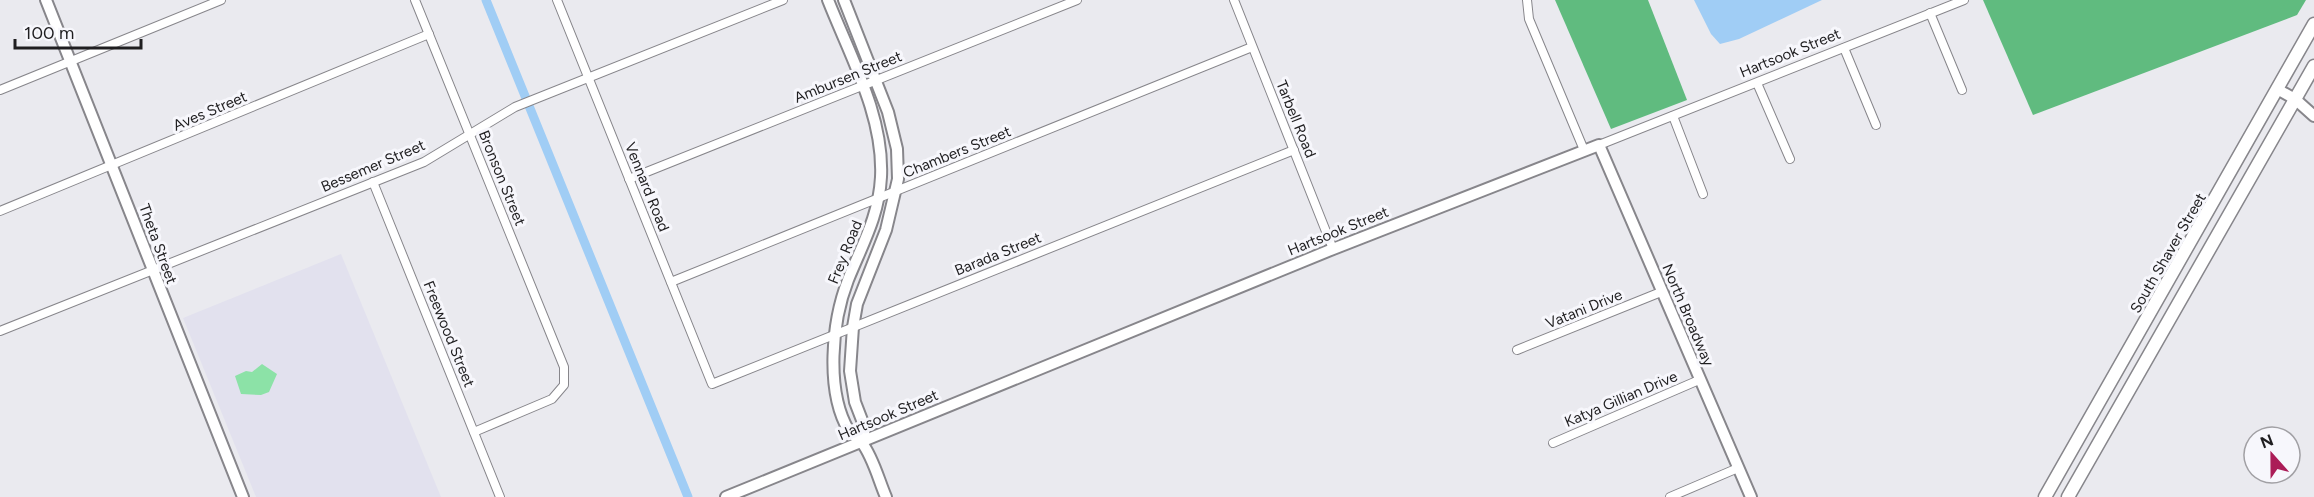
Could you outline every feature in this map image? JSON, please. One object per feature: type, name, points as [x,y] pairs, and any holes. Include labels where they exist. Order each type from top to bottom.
[{"type":"main road","name":"South Shaver Street","points":[[2049,491],[2314,24]]},
{"type":"main road","points":[[2049,491],[2068,496],[2314,66]]},
{"type":"main road","points":[[2113,379],[2128,388]]},
{"type":"street","name":"Theta Street","points":[[46,0],[243,497]]},
{"type":"street","points":[[0,90],[221,0]]},
{"type":"street","name":"Bronson Street","points":[[415,0],[564,366],[564,385],[552,399],[474,432]]},
{"type":"street","name":"Vennard Road","points":[[557,0],[712,384]]},
{"type":"street","name":"Bessemer Street","points":[[0,331],[424,162],[515,107],[783,0]]},
{"type":"street","name":"Frey Road","points":[[828,0],[872,111],[880,148],[881,179],[874,222],[847,282],[834,335],[839,401],[849,432],[862,443],[886,497]]},
{"type":"street","name":"Frey Road","points":[[844,0],[888,112],[897,149],[898,178],[886,230],[857,304],[853,327],[850,370],[855,402],[865,428],[862,443]]},
{"type":"street","name":"Ambursen Street","points":[[629,179],[1077,0]]},
{"type":"street","name":"Tarbell Road","points":[[1234,0],[1333,249]]},
{"type":"street","points":[[1527,0],[1529,19],[1584,150]]},
{"type":"street","name":"Hartsook Street","points":[[726,497],[1333,249],[1964,0]]},
{"type":"street","points":[[1930,13],[1962,90]]},
{"type":"street","name":"Aves Street","points":[[0,211],[429,34]]},
{"type":"street","name":"Chambers Street","points":[[671,282],[1252,47]]},
{"type":"street","points":[[1844,48],[1876,125]]},
{"type":"street","points":[[1757,83],[1790,159]]},
{"type":"street","points":[[2277,89],[2295,99],[2314,116]]},
{"type":"street","points":[[1673,116],[1703,194]]},
{"type":"street","name":"North Broadway","points":[[1599,145],[1751,497]]},
{"type":"street","name":"Barada Street","points":[[712,384],[1294,150]]},
{"type":"street","name":"Freewood Street","points":[[373,182],[500,497]]},
{"type":"street","name":"Vatani Drive","points":[[1517,350],[1661,292]]},
{"type":"street","name":"Katya Gillian Drive","points":[[1553,443],[1699,380]]},
{"type":"street","points":[[1670,497],[1738,468]]},
{"type":"shaded area","points":[[341,254],[441,497],[256,497],[183,318]]},
{"type":"green space","points":[[1555,0],[1648,0],[1687,100],[1611,129]]},
{"type":"green space","points":[[1983,0],[2306,0],[2297,15],[2033,115]]},
{"type":"green space","points":[[262,364],[277,374],[269,392],[261,395],[241,394],[235,376],[246,371],[252,372]]},
{"type":"water","points":[[1694,0],[1822,0],[1739,39],[1720,44],[1711,34]]},
{"type":"waterway","points":[[486,0],[688,497]]}]
